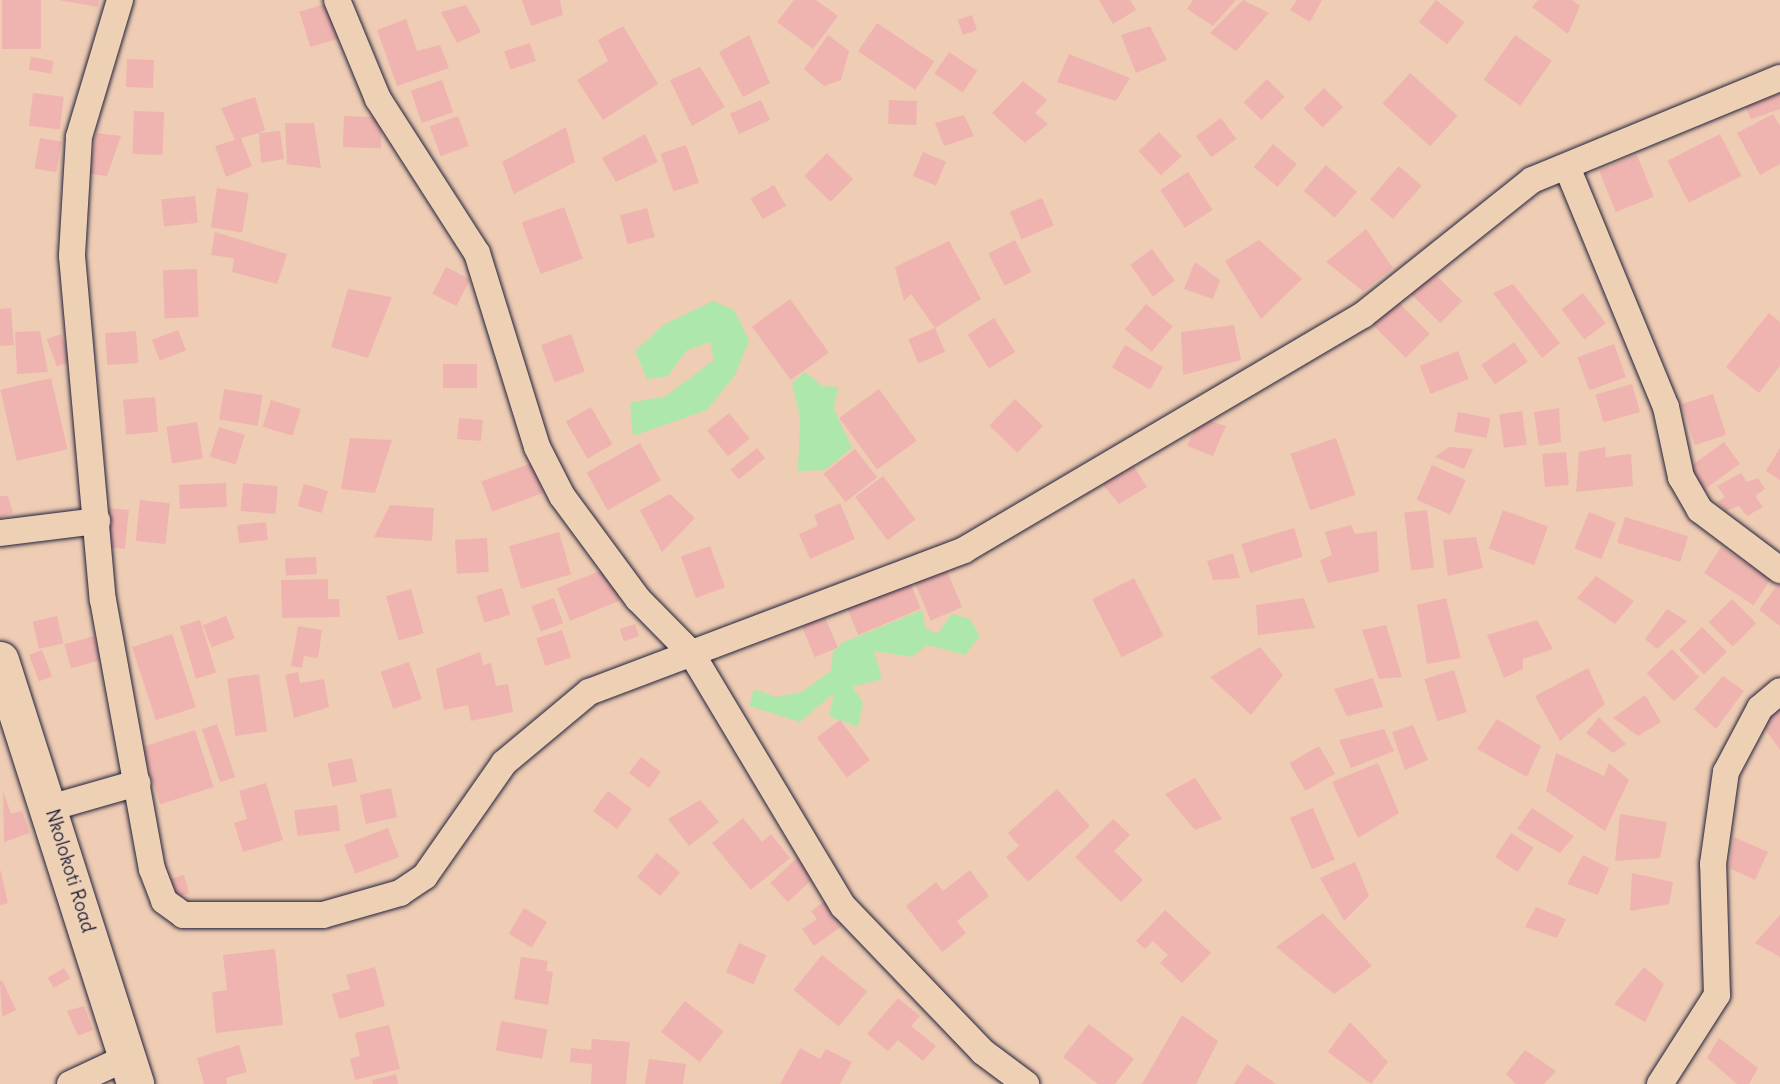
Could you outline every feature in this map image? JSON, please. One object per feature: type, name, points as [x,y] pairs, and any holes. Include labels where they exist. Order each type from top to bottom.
[{"type":"main road","name":"Nkolokoti Road","points":[[0,660],[50,808],[131,1071]]},
{"type":"street","points":[[120,0],[79,137],[72,256],[103,600],[137,783],[164,901],[183,915],[323,915],[369,905],[425,876],[504,763],[589,692],[964,550],[1363,315],[1466,228],[1532,180],[1780,78]]},
{"type":"street","points":[[337,0],[377,99],[477,253],[537,447],[562,496],[638,599],[692,654],[843,906],[983,1052],[1027,1084]]},
{"type":"street","points":[[1567,166],[1667,407],[1681,477],[1700,510],[1780,570]]},
{"type":"street","points":[[0,533],[97,521]]},
{"type":"street","points":[[1660,1084],[1717,995],[1713,864],[1726,772],[1760,708],[1780,691]]},
{"type":"street","points":[[50,808],[137,783]]},
{"type":"street","points":[[70,1084],[131,1071]]},
{"type":"green space","points":[[713,301],[734,310],[749,340],[735,375],[707,410],[633,436],[630,403],[666,396],[714,360],[710,342],[687,350],[668,376],[647,379],[635,351],[665,324]]},
{"type":"green space","points":[[805,372],[822,386],[838,387],[834,409],[852,448],[825,470],[798,471],[800,418],[792,383]]},
{"type":"green space","points":[[922,610],[925,628],[937,634],[952,614],[970,619],[980,636],[965,655],[927,645],[912,657],[874,651],[882,679],[852,687],[863,702],[858,727],[829,716],[834,693],[800,722],[749,706],[754,689],[776,697],[802,692],[831,671],[833,652],[842,643]]},
{"type":"building","points":[[2,0],[41,0],[41,49],[2,49]]},
{"type":"building","points":[[59,0],[99,0],[98,7]]},
{"type":"building","points":[[522,0],[560,0],[563,15],[531,26]]},
{"type":"building","points":[[794,0],[816,0],[838,16],[813,49],[777,22]]},
{"type":"building","points":[[1099,0],[1130,0],[1136,10],[1113,24]]},
{"type":"building","points":[[1193,0],[1236,0],[1213,26],[1187,9]]},
{"type":"building","points":[[1243,0],[1269,13],[1236,51],[1210,33]]},
{"type":"building","points":[[1297,0],[1322,0],[1310,22],[1290,10]]},
{"type":"building","points":[[1436,0],[1464,22],[1447,44],[1419,22]]},
{"type":"building","points":[[1538,0],[1572,0],[1580,6],[1568,34],[1532,7]]},
{"type":"building","points":[[331,2],[342,37],[310,47],[299,12]]},
{"type":"building","points":[[466,5],[481,32],[457,43],[441,12]]},
{"type":"building","points":[[972,15],[977,30],[963,35],[958,20]]},
{"type":"building","points":[[406,19],[417,51],[440,45],[449,68],[397,86],[377,30]]},
{"type":"building","points":[[877,23],[934,62],[915,90],[858,51]]},
{"type":"building","points":[[623,26],[658,84],[603,120],[577,80],[608,61],[598,40]]},
{"type":"building","points":[[1150,26],[1167,60],[1136,73],[1121,35]]},
{"type":"building","points":[[749,35],[770,83],[743,97],[719,52]]},
{"type":"building","points":[[828,35],[849,51],[841,80],[824,86],[804,69]]},
{"type":"building","points":[[1515,35],[1552,61],[1520,106],[1483,80]]},
{"type":"building","points":[[530,43],[536,61],[510,69],[504,51]]},
{"type":"building","points":[[949,52],[977,71],[963,93],[934,74]]},
{"type":"building","points":[[1069,54],[1130,78],[1116,101],[1057,82]]},
{"type":"building","points":[[31,57],[54,61],[51,74],[29,70]]},
{"type":"building","points":[[127,59],[154,60],[153,88],[126,87]]},
{"type":"building","points":[[700,67],[725,107],[692,126],[670,80]]},
{"type":"building","points":[[1410,73],[1458,116],[1430,146],[1383,103]]},
{"type":"building","points":[[1267,79],[1285,97],[1261,120],[1244,102]]},
{"type":"building","points":[[442,80],[453,112],[422,123],[411,91]]},
{"type":"building","points":[[1023,81],[1047,100],[1035,113],[1048,124],[1025,143],[992,113]]},
{"type":"building","points":[[1324,88],[1343,107],[1323,128],[1303,109]]},
{"type":"building","points":[[33,93],[64,97],[60,130],[29,126]]},
{"type":"building","points":[[1780,94],[1780,109],[1751,119],[1745,106]]},
{"type":"building","points":[[255,97],[265,130],[241,138],[252,166],[226,177],[215,146],[235,140],[221,108]]},
{"type":"building","points":[[761,100],[770,120],[739,134],[730,114]]},
{"type":"building","points":[[889,100],[917,101],[916,125],[888,124]]},
{"type":"building","points":[[134,111],[164,112],[162,155],[132,154]]},
{"type":"building","points":[[1773,114],[1780,126],[1780,164],[1760,175],[1737,133]]},
{"type":"building","points":[[964,115],[974,136],[944,146],[935,123]]},
{"type":"building","points":[[344,116],[382,117],[381,148],[343,147]]},
{"type":"building","points":[[458,116],[469,146],[441,156],[430,126]]},
{"type":"building","points":[[1221,118],[1236,139],[1211,157],[1196,136]]},
{"type":"building","points":[[285,123],[314,123],[321,168],[287,164]]},
{"type":"building","points":[[566,127],[575,162],[514,194],[502,162]]},
{"type":"building","points":[[280,131],[284,159],[261,163],[259,133]]},
{"type":"building","points":[[1159,132],[1182,156],[1161,175],[1139,151]]},
{"type":"building","points":[[96,133],[121,136],[107,176],[90,174]]},
{"type":"building","points":[[645,134],[658,162],[616,182],[602,158]]},
{"type":"building","points":[[1720,134],[1741,176],[1689,203],[1667,161]]},
{"type":"building","points":[[40,138],[62,142],[56,172],[35,169]]},
{"type":"building","points":[[1273,144],[1297,164],[1277,187],[1254,167]]},
{"type":"building","points":[[686,145],[699,183],[673,192],[660,154]]},
{"type":"building","points":[[923,152],[946,162],[936,186],[913,176]]},
{"type":"building","points":[[827,153],[853,179],[831,202],[804,176]]},
{"type":"building","points":[[1637,155],[1654,197],[1616,212],[1599,170]]},
{"type":"building","points":[[1326,165],[1357,192],[1335,218],[1304,191]]},
{"type":"building","points":[[1399,166],[1422,186],[1393,219],[1370,199]]},
{"type":"building","points":[[1188,172],[1213,210],[1185,228],[1160,190]]},
{"type":"building","points":[[774,185],[786,206],[763,219],[751,198]]},
{"type":"building","points":[[217,188],[249,193],[242,233],[211,228]]},
{"type":"building","points":[[195,196],[198,223],[164,226],[161,200]]},
{"type":"building","points":[[1042,198],[1054,226],[1022,239],[1010,212]]},
{"type":"building","points":[[564,207],[583,259],[541,274],[522,222]]},
{"type":"building","points":[[647,208],[655,237],[628,244],[620,215]]},
{"type":"building","points":[[1366,229],[1393,268],[1363,291],[1326,262]]},
{"type":"building","points":[[215,232],[287,254],[277,284],[232,272],[234,258],[211,255]]},
{"type":"building","points":[[1015,240],[1031,272],[1005,286],[988,254]]},
{"type":"building","points":[[1259,240],[1302,279],[1261,319],[1225,261]]},
{"type":"building","points":[[949,241],[981,299],[935,328],[911,294],[904,301],[895,267]]},
{"type":"building","points":[[1152,249],[1175,281],[1153,296],[1130,265]]},
{"type":"building","points":[[1195,262],[1220,280],[1213,299],[1184,289]]},
{"type":"building","points":[[1426,265],[1462,301],[1440,323],[1404,287]]},
{"type":"building","points":[[446,267],[470,279],[456,306],[432,294]]},
{"type":"building","points":[[197,269],[199,317],[165,318],[163,270]]},
{"type":"building","points":[[1513,284],[1560,343],[1542,358],[1493,293]]},
{"type":"building","points":[[348,289],[392,297],[368,358],[331,347]]},
{"type":"building","points":[[1583,293],[1606,323],[1584,340],[1561,309]]},
{"type":"building","points":[[790,299],[829,352],[791,380],[752,327]]},
{"type":"building","points":[[1395,299],[1430,334],[1406,358],[1371,323]]},
{"type":"building","points":[[1146,304],[1173,326],[1152,352],[1125,329]]},
{"type":"building","points":[[11,308],[14,345],[0,346],[0,309]]},
{"type":"building","points":[[1769,313],[1780,322],[1780,366],[1759,393],[1726,367]]},
{"type":"building","points":[[994,318],[1015,352],[989,368],[968,334]]},
{"type":"building","points":[[1234,325],[1241,360],[1183,375],[1181,332]]},
{"type":"building","points":[[935,328],[945,352],[918,363],[908,339]]},
{"type":"building","points":[[178,330],[186,351],[160,361],[152,340]]},
{"type":"building","points":[[40,331],[48,372],[17,374],[15,332]]},
{"type":"building","points":[[136,331],[138,363],[107,365],[105,333]]},
{"type":"building","points":[[61,334],[71,361],[57,366],[47,339]]},
{"type":"building","points":[[571,334],[585,372],[555,383],[541,345]]},
{"type":"building","points":[[1514,342],[1528,362],[1495,385],[1481,365]]},
{"type":"building","points":[[1614,344],[1626,377],[1589,390],[1577,357]]},
{"type":"building","points":[[1125,345],[1163,367],[1150,390],[1112,368]]},
{"type":"building","points":[[1458,351],[1469,379],[1430,394],[1420,366]]},
{"type":"building","points":[[443,364],[477,364],[477,388],[443,388]]},
{"type":"building","points":[[51,378],[67,449],[17,461],[0,390]]},
{"type":"building","points":[[1632,384],[1640,412],[1603,422],[1595,394]]},
{"type":"building","points":[[224,389],[263,395],[258,426],[219,420]]},
{"type":"building","points":[[879,389],[917,441],[877,470],[839,418]]},
{"type":"building","points":[[1713,394],[1726,435],[1695,445],[1682,404]]},
{"type":"building","points":[[155,397],[158,432],[126,435],[123,400]]},
{"type":"building","points":[[1015,399],[1043,426],[1017,453],[989,426]]},
{"type":"building","points":[[271,400],[301,409],[292,436],[263,427]]},
{"type":"building","points":[[591,407],[612,444],[587,459],[566,422]]},
{"type":"building","points":[[1559,408],[1561,442],[1539,446],[1534,412]]},
{"type":"building","points":[[1522,411],[1527,445],[1504,448],[1499,414]]},
{"type":"building","points":[[1458,412],[1490,418],[1487,438],[1454,432]]},
{"type":"building","points":[[729,413],[750,439],[728,456],[707,431]]},
{"type":"building","points":[[459,418],[483,420],[481,441],[457,439]]},
{"type":"building","points":[[1200,418],[1226,426],[1213,456],[1187,446]]},
{"type":"building","points":[[197,422],[203,459],[172,463],[166,427]]},
{"type":"building","points":[[219,427],[245,435],[236,465],[210,457]]},
{"type":"building","points":[[350,438],[392,440],[375,493],[341,489]]},
{"type":"building","points":[[1336,438],[1356,495],[1310,510],[1291,454]]},
{"type":"building","points":[[1724,442],[1740,464],[1703,490],[1688,468]]},
{"type":"building","points":[[640,443],[661,481],[607,510],[587,473]]},
{"type":"building","points":[[1449,447],[1473,449],[1464,469],[1435,457]]},
{"type":"building","points":[[1605,447],[1606,457],[1631,454],[1633,486],[1576,492],[1579,452]]},
{"type":"building","points":[[757,448],[765,458],[739,479],[731,469]]},
{"type":"building","points":[[1780,448],[1780,480],[1766,471]]},
{"type":"building","points":[[855,449],[877,477],[846,502],[823,474]]},
{"type":"building","points":[[1566,452],[1569,485],[1545,487],[1542,454]]},
{"type":"building","points":[[1130,460],[1147,487],[1119,504],[1099,480]]},
{"type":"building","points":[[532,463],[543,493],[492,512],[481,481]]},
{"type":"building","points":[[1432,465],[1466,480],[1450,515],[1417,500]]},
{"type":"building","points":[[1741,473],[1747,482],[1758,478],[1765,489],[1755,496],[1763,507],[1747,516],[1739,506],[1726,511],[1717,502],[1725,497],[1717,486]]},
{"type":"building","points":[[883,476],[915,519],[888,540],[855,497]]},
{"type":"building","points":[[226,483],[227,507],[180,509],[179,485]]},
{"type":"building","points":[[243,483],[278,486],[275,514],[241,511]]},
{"type":"building","points":[[304,484],[328,491],[322,513],[298,506]]},
{"type":"building","points":[[670,494],[695,518],[662,552],[640,510]]},
{"type":"building","points":[[0,496],[8,496],[13,513],[0,518]]},
{"type":"building","points":[[140,500],[170,503],[166,544],[136,541]]},
{"type":"building","points":[[840,503],[855,539],[810,559],[799,534],[818,526],[814,515]]},
{"type":"building","points":[[390,505],[434,508],[432,541],[374,537]]},
{"type":"building","points":[[109,508],[129,510],[125,549],[105,547]]},
{"type":"building","points":[[1427,510],[1434,568],[1411,570],[1404,513]]},
{"type":"building","points":[[1503,510],[1548,526],[1534,565],[1489,549]]},
{"type":"building","points":[[1589,512],[1616,523],[1601,559],[1574,548]]},
{"type":"building","points":[[1625,517],[1688,536],[1680,562],[1617,543]]},
{"type":"building","points":[[266,522],[268,540],[239,543],[237,525]]},
{"type":"building","points":[[1351,525],[1355,534],[1377,531],[1379,572],[1328,583],[1320,560],[1332,555],[1325,532]]},
{"type":"building","points":[[1294,528],[1303,557],[1250,573],[1241,544]]},
{"type":"building","points":[[559,532],[571,574],[521,589],[509,546]]},
{"type":"building","points":[[1476,537],[1483,568],[1448,576],[1443,540]]},
{"type":"building","points":[[487,538],[489,572],[457,574],[455,540]]},
{"type":"building","points":[[710,546],[725,587],[696,598],[681,557]]},
{"type":"building","points":[[1721,547],[1770,579],[1754,605],[1704,573]]},
{"type":"building","points":[[1233,553],[1240,578],[1213,580],[1207,561]]},
{"type":"building","points":[[316,557],[317,574],[286,576],[285,559]]},
{"type":"building","points":[[943,562],[962,607],[931,620],[912,575]]},
{"type":"building","points":[[607,568],[620,600],[570,621],[557,588]]},
{"type":"building","points":[[1596,576],[1634,601],[1615,624],[1577,598]]},
{"type":"building","points":[[908,578],[921,608],[858,635],[845,605]]},
{"type":"building","points":[[1134,578],[1164,636],[1122,657],[1092,599]]},
{"type":"building","points":[[328,579],[328,599],[339,599],[340,617],[282,618],[281,580]]},
{"type":"building","points":[[1778,584],[1780,585],[1780,626],[1759,610]]},
{"type":"building","points":[[502,588],[510,615],[484,623],[476,596]]},
{"type":"building","points":[[411,589],[424,633],[399,640],[386,596]]},
{"type":"building","points":[[554,598],[563,623],[541,632],[531,606]]},
{"type":"building","points":[[1304,598],[1315,628],[1258,635],[1256,605]]},
{"type":"building","points":[[1446,598],[1461,658],[1427,664],[1417,605]]},
{"type":"building","points":[[1732,599],[1756,623],[1733,646],[1709,622]]},
{"type":"building","points":[[1667,609],[1687,621],[1657,649],[1645,639]]},
{"type":"building","points":[[57,616],[63,643],[39,649],[33,622]]},
{"type":"building","points":[[226,616],[235,638],[212,648],[203,625]]},
{"type":"building","points":[[825,617],[838,647],[815,657],[802,627]]},
{"type":"building","points":[[200,620],[216,673],[196,679],[180,626]]},
{"type":"building","points":[[1537,620],[1553,649],[1523,659],[1523,669],[1504,678],[1487,635]]},
{"type":"building","points":[[635,624],[639,636],[624,641],[620,629]]},
{"type":"building","points":[[1386,625],[1402,677],[1379,679],[1362,630]]},
{"type":"building","points":[[298,626],[322,630],[318,658],[304,656],[302,668],[291,666]]},
{"type":"building","points":[[1702,627],[1727,652],[1704,674],[1679,650]]},
{"type":"building","points":[[562,630],[571,658],[545,666],[536,638]]},
{"type":"building","points":[[172,634],[196,707],[156,720],[132,647]]},
{"type":"building","points":[[94,636],[101,660],[71,669],[64,645]]},
{"type":"building","points":[[1260,647],[1283,675],[1251,715],[1210,677]]},
{"type":"building","points":[[1672,649],[1699,677],[1674,701],[1647,673]]},
{"type":"building","points":[[42,650],[52,676],[39,681],[29,655]]},
{"type":"building","points":[[480,652],[483,665],[491,663],[496,686],[508,684],[513,712],[471,721],[468,705],[444,710],[436,669]]},
{"type":"building","points":[[409,662],[422,699],[393,709],[381,672]]},
{"type":"building","points":[[1588,668],[1605,704],[1560,741],[1535,696]]},
{"type":"building","points":[[1454,670],[1467,712],[1437,721],[1424,679]]},
{"type":"building","points":[[298,672],[300,683],[324,679],[329,707],[294,718],[285,675]]},
{"type":"building","points":[[259,674],[267,731],[235,736],[227,678]]},
{"type":"building","points":[[1723,676],[1744,691],[1716,729],[1694,709]]},
{"type":"building","points":[[1373,678],[1383,707],[1347,716],[1334,689]]},
{"type":"building","points":[[1645,695],[1661,722],[1638,736],[1613,718]]},
{"type":"building","points":[[1777,704],[1780,707],[1780,750],[1763,726]]},
{"type":"building","points":[[1599,717],[1626,744],[1613,753],[1586,733]]},
{"type":"building","points":[[1497,719],[1541,746],[1527,777],[1477,749]]},
{"type":"building","points":[[840,720],[870,760],[847,777],[817,737]]},
{"type":"building","points":[[217,724],[235,777],[220,782],[202,729]]},
{"type":"building","points":[[1413,725],[1428,760],[1405,770],[1392,732]]},
{"type":"building","points":[[1384,729],[1394,751],[1351,768],[1339,740]]},
{"type":"building","points":[[195,730],[214,787],[160,804],[142,747]]},
{"type":"building","points":[[1319,746],[1335,774],[1306,791],[1290,763]]},
{"type":"building","points":[[1556,753],[1604,776],[1609,763],[1629,780],[1605,831],[1546,791]]},
{"type":"building","points":[[641,757],[661,772],[649,788],[629,773]]},
{"type":"building","points":[[352,758],[357,781],[333,787],[328,763]]},
{"type":"building","points":[[1378,763],[1399,813],[1358,838],[1332,782]]},
{"type":"building","points":[[1195,778],[1222,819],[1195,830],[1165,794]]},
{"type":"building","points":[[266,783],[283,840],[243,852],[234,823],[247,819],[239,791]]},
{"type":"building","points":[[391,788],[397,817],[366,824],[360,795]]},
{"type":"building","points":[[1057,789],[1090,826],[1028,882],[1006,857],[1019,846],[1008,833]]},
{"type":"building","points":[[3,791],[11,814],[22,811],[30,833],[4,842]]},
{"type":"building","points":[[608,791],[632,809],[617,829],[593,811]]},
{"type":"building","points":[[700,800],[719,822],[689,846],[668,819]]},
{"type":"building","points":[[337,805],[340,831],[297,836],[294,810]]},
{"type":"building","points":[[1313,808],[1335,860],[1312,869],[1290,818]]},
{"type":"building","points":[[1532,808],[1574,836],[1560,853],[1517,829]]},
{"type":"building","points":[[1620,814],[1667,822],[1660,858],[1615,861]]},
{"type":"building","points":[[743,818],[762,842],[771,834],[790,858],[751,890],[712,843]]},
{"type":"building","points":[[1113,819],[1130,835],[1114,851],[1143,880],[1121,902],[1075,857]]},
{"type":"building","points":[[388,828],[399,857],[355,874],[344,845]]},
{"type":"building","points":[[1511,833],[1534,848],[1518,872],[1495,857]]},
{"type":"building","points":[[1734,837],[1768,852],[1755,880],[1729,868]]},
{"type":"building","points":[[657,853],[680,872],[660,896],[637,877]]},
{"type":"building","points":[[1583,855],[1609,868],[1598,895],[1567,884]]},
{"type":"building","points":[[798,857],[816,876],[788,902],[770,883]]},
{"type":"building","points":[[1355,862],[1369,896],[1344,921],[1320,878]]},
{"type":"building","points":[[0,869],[8,903],[0,905]]},
{"type":"building","points":[[970,870],[989,896],[957,921],[966,933],[942,952],[906,906],[936,882],[943,891]]},
{"type":"building","points":[[1632,873],[1673,882],[1669,904],[1630,911]]},
{"type":"building","points":[[184,875],[189,893],[173,898],[168,880]]},
{"type":"building","points":[[828,899],[845,924],[814,946],[802,929],[817,919],[811,911]]},
{"type":"building","points":[[1536,907],[1566,919],[1557,938],[1525,927]]},
{"type":"building","points":[[524,908],[547,922],[532,948],[509,934]]},
{"type":"building","points":[[1165,910],[1211,953],[1182,983],[1160,963],[1168,955],[1153,941],[1145,949],[1136,941]]},
{"type":"building","points":[[1323,913],[1372,966],[1334,994],[1276,947]]},
{"type":"building","points":[[1780,915],[1780,957],[1755,943]]},
{"type":"building","points":[[739,943],[766,955],[753,984],[726,972]]},
{"type":"building","points":[[275,949],[283,1025],[216,1033],[212,992],[227,990],[223,955]]},
{"type":"building","points":[[822,955],[867,992],[839,1026],[794,990]]},
{"type":"building","points":[[521,957],[548,961],[546,971],[553,972],[548,1005],[514,999]]},
{"type":"building","points":[[375,967],[385,1006],[339,1019],[332,994],[350,989],[346,975]]},
{"type":"building","points":[[1644,967],[1664,984],[1645,1022],[1614,1004]]},
{"type":"building","points":[[64,968],[70,978],[54,988],[48,978]]},
{"type":"building","points":[[2,980],[16,1010],[2,1017],[0,981]]},
{"type":"building","points":[[898,998],[920,1016],[911,1026],[936,1046],[923,1061],[898,1040],[888,1051],[867,1034]]},
{"type":"building","points":[[685,1001],[724,1031],[700,1062],[661,1032]]},
{"type":"building","points":[[84,1006],[93,1030],[78,1036],[67,1011]]},
{"type":"building","points":[[1182,1015],[1218,1041],[1196,1084],[1142,1084]]},
{"type":"building","points":[[501,1021],[547,1029],[542,1059],[496,1051]]},
{"type":"building","points":[[1350,1022],[1388,1062],[1371,1084],[1328,1052]]},
{"type":"building","points":[[1089,1024],[1134,1059],[1115,1084],[1098,1084],[1063,1057]]},
{"type":"building","points":[[389,1025],[400,1069],[355,1080],[350,1059],[360,1056],[355,1033]]},
{"type":"building","points":[[1719,1038],[1758,1068],[1749,1084],[1737,1084],[1707,1058]]},
{"type":"building","points":[[592,1039],[630,1042],[626,1084],[591,1084],[592,1064],[570,1062],[571,1048],[591,1050]]},
{"type":"building","points":[[239,1045],[247,1072],[226,1078],[227,1084],[204,1084],[197,1058]]},
{"type":"building","points":[[800,1048],[820,1059],[826,1049],[852,1062],[840,1084],[780,1084]]},
{"type":"building","points":[[1525,1050],[1556,1071],[1544,1084],[1516,1084],[1506,1074]]},
{"type":"building","points":[[649,1059],[686,1064],[683,1084],[645,1084]]},
{"type":"building","points":[[1247,1064],[1276,1084],[1234,1084]]},
{"type":"building","points":[[396,1074],[398,1084],[373,1084],[372,1080]]}]
